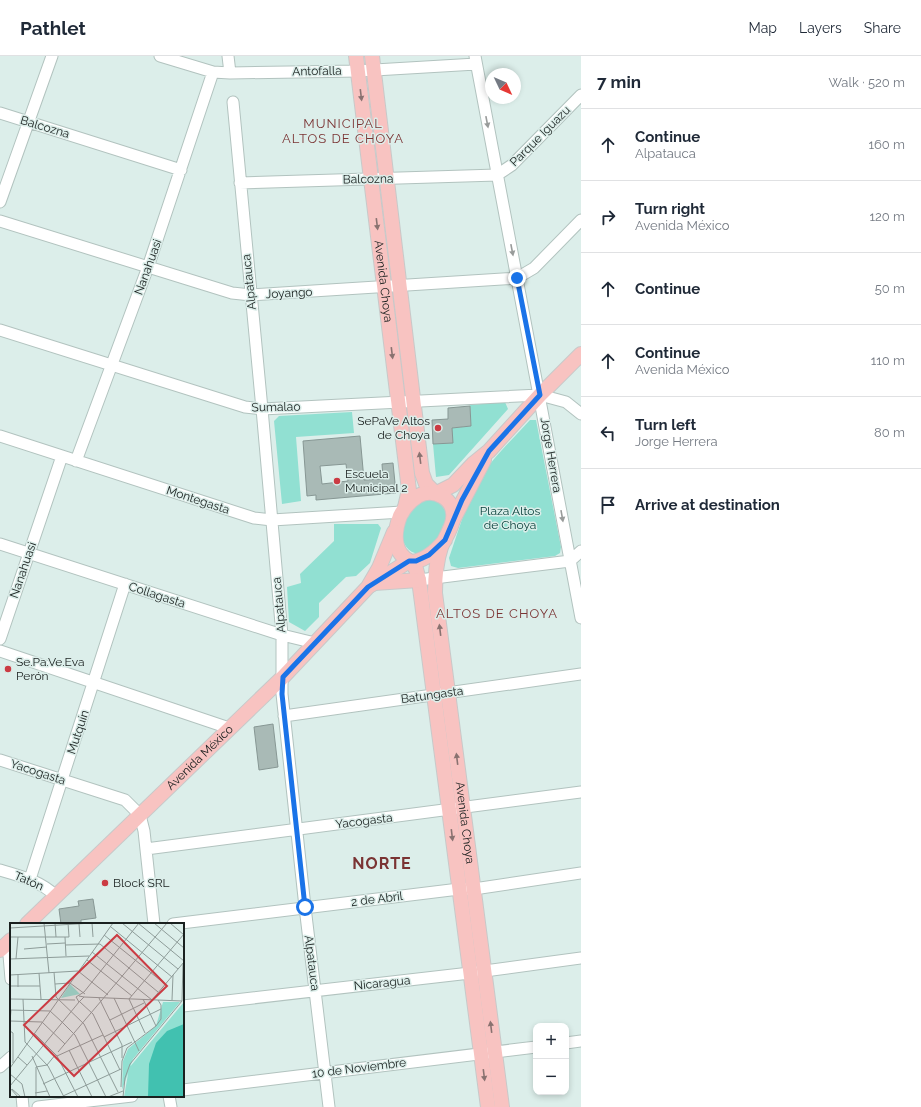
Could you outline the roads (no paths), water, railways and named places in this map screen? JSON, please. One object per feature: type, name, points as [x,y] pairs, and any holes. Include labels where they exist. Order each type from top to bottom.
[{"type":"main road","name":"Avenida Choya","points":[[356,56],[409,490],[404,509]]},
{"type":"main road","name":"Avenida Choya","points":[[373,63],[422,473],[426,484],[436,493]]},
{"type":"main road","points":[[489,451],[453,520],[445,540],[429,555],[410,562],[397,545],[394,532],[404,509],[421,494],[436,493],[453,485],[473,464],[489,451],[540,395],[581,354]]},
{"type":"main road","points":[[436,493],[450,504],[453,512],[453,520]]},
{"type":"main road","name":"Avenida México","points":[[371,585],[394,532]]},
{"type":"main road","name":"Avenida Choya","points":[[441,693],[435,578],[439,555],[445,540]]},
{"type":"main road","name":"Avenida Choya","points":[[410,562],[416,569],[419,580],[441,693],[456,809],[459,889],[477,972],[488,1053],[502,1107]]},
{"type":"main road","name":"Avenida México","points":[[28,923],[283,677],[371,585],[410,562]]},
{"type":"main road","points":[[371,585],[419,580]]},
{"type":"main road","name":"Avenida Choya","points":[[456,809],[474,889],[477,972]]},
{"type":"main road","name":"Avenida Choya","points":[[488,1053],[488,1107]]},
{"type":"street","points":[[0,202],[52,56]]},
{"type":"street","name":"Antofalla","points":[[160,56],[214,72],[230,73],[358,71],[373,63],[476,60]]},
{"type":"street","points":[[228,56],[230,73]]},
{"type":"street","name":"Jorge Herrera","points":[[476,60],[581,618]]},
{"type":"street","name":"Nanahuasi","points":[[76,461],[148,267],[214,72]]},
{"type":"street","name":"Parque Iguazu","points":[[497,175],[512,165],[581,95]]},
{"type":"street","name":"Alpatauca","points":[[233,102],[282,635],[282,694],[284,716],[305,907],[330,1107]]},
{"type":"street","name":"Balcozna","points":[[0,114],[181,170]]},
{"type":"street","name":"Balcozna","points":[[240,183],[497,175]]},
{"type":"street","name":"Joyango","points":[[0,220],[232,294],[250,295],[384,288],[517,278]]},
{"type":"street","points":[[517,278],[534,268],[581,220]]},
{"type":"street","name":"Sumalao","points":[[0,330],[245,407],[262,409],[540,395],[566,402],[581,414]]},
{"type":"street","name":"Montegasta","points":[[0,436],[254,518],[272,520],[404,509]]},
{"type":"street","name":"Nanahuasi","points":[[0,639],[62,456]]},
{"type":"street","name":"Collagasta","points":[[0,544],[282,635],[314,643]]},
{"type":"street","points":[[419,580],[570,561],[581,551]]},
{"type":"street","name":"Mutquín","points":[[30,879],[125,584]]},
{"type":"street","points":[[0,651],[229,728]]},
{"type":"street","name":"Batungasta","points":[[284,716],[581,674]]},
{"type":"street","name":"Yacogasta","points":[[0,760],[125,800],[140,815]]},
{"type":"street","name":"Yacogasta","points":[[146,849],[581,792]]},
{"type":"street","points":[[140,815],[146,849],[154,923]]},
{"type":"street","name":"Tatón","points":[[0,870],[30,879],[45,886],[56,896]]},
{"type":"street","name":"2 de Abril","points":[[181,923],[459,889],[474,889],[581,873]]},
{"type":"street","points":[[7,944],[10,970]]},
{"type":"street","name":"Nicaragua","points":[[184,1006],[477,972],[581,958]]},
{"type":"street","points":[[569,1043],[581,1041]]},
{"type":"street","name":"10 de Noviembre","points":[[184,1090],[533,1047]]},
{"type":"street","points":[[0,1067],[10,1058]]},
{"type":"street","points":[[22,1097],[23,1107]]},
{"type":"street","points":[[38,1107],[123,1097]]},
{"type":"street","points":[[169,1097],[171,1107]]},
{"type":"place","name":"SePaVe Altos de Choya","points":[[438,428]]},
{"type":"place","name":"Escuela Municipal 2","points":[[337,481]]},
{"type":"place","name":"Se.Pa.Ve.Eva Perón","points":[[8,669]]},
{"type":"place","name":"Block SRL","points":[[105,883]]},
{"type":"district","name":"MUNICIPAL ALTOS DE CHOYA","points":[[343,130]]},
{"type":"district","name":"ALTOS DE CHOYA","points":[[497,613]]},
{"type":"district","name":"NORTE","points":[[382,863]]},
{"type":"park label","name":"Plaza Altos de Choya","points":[[510,518]]}]
